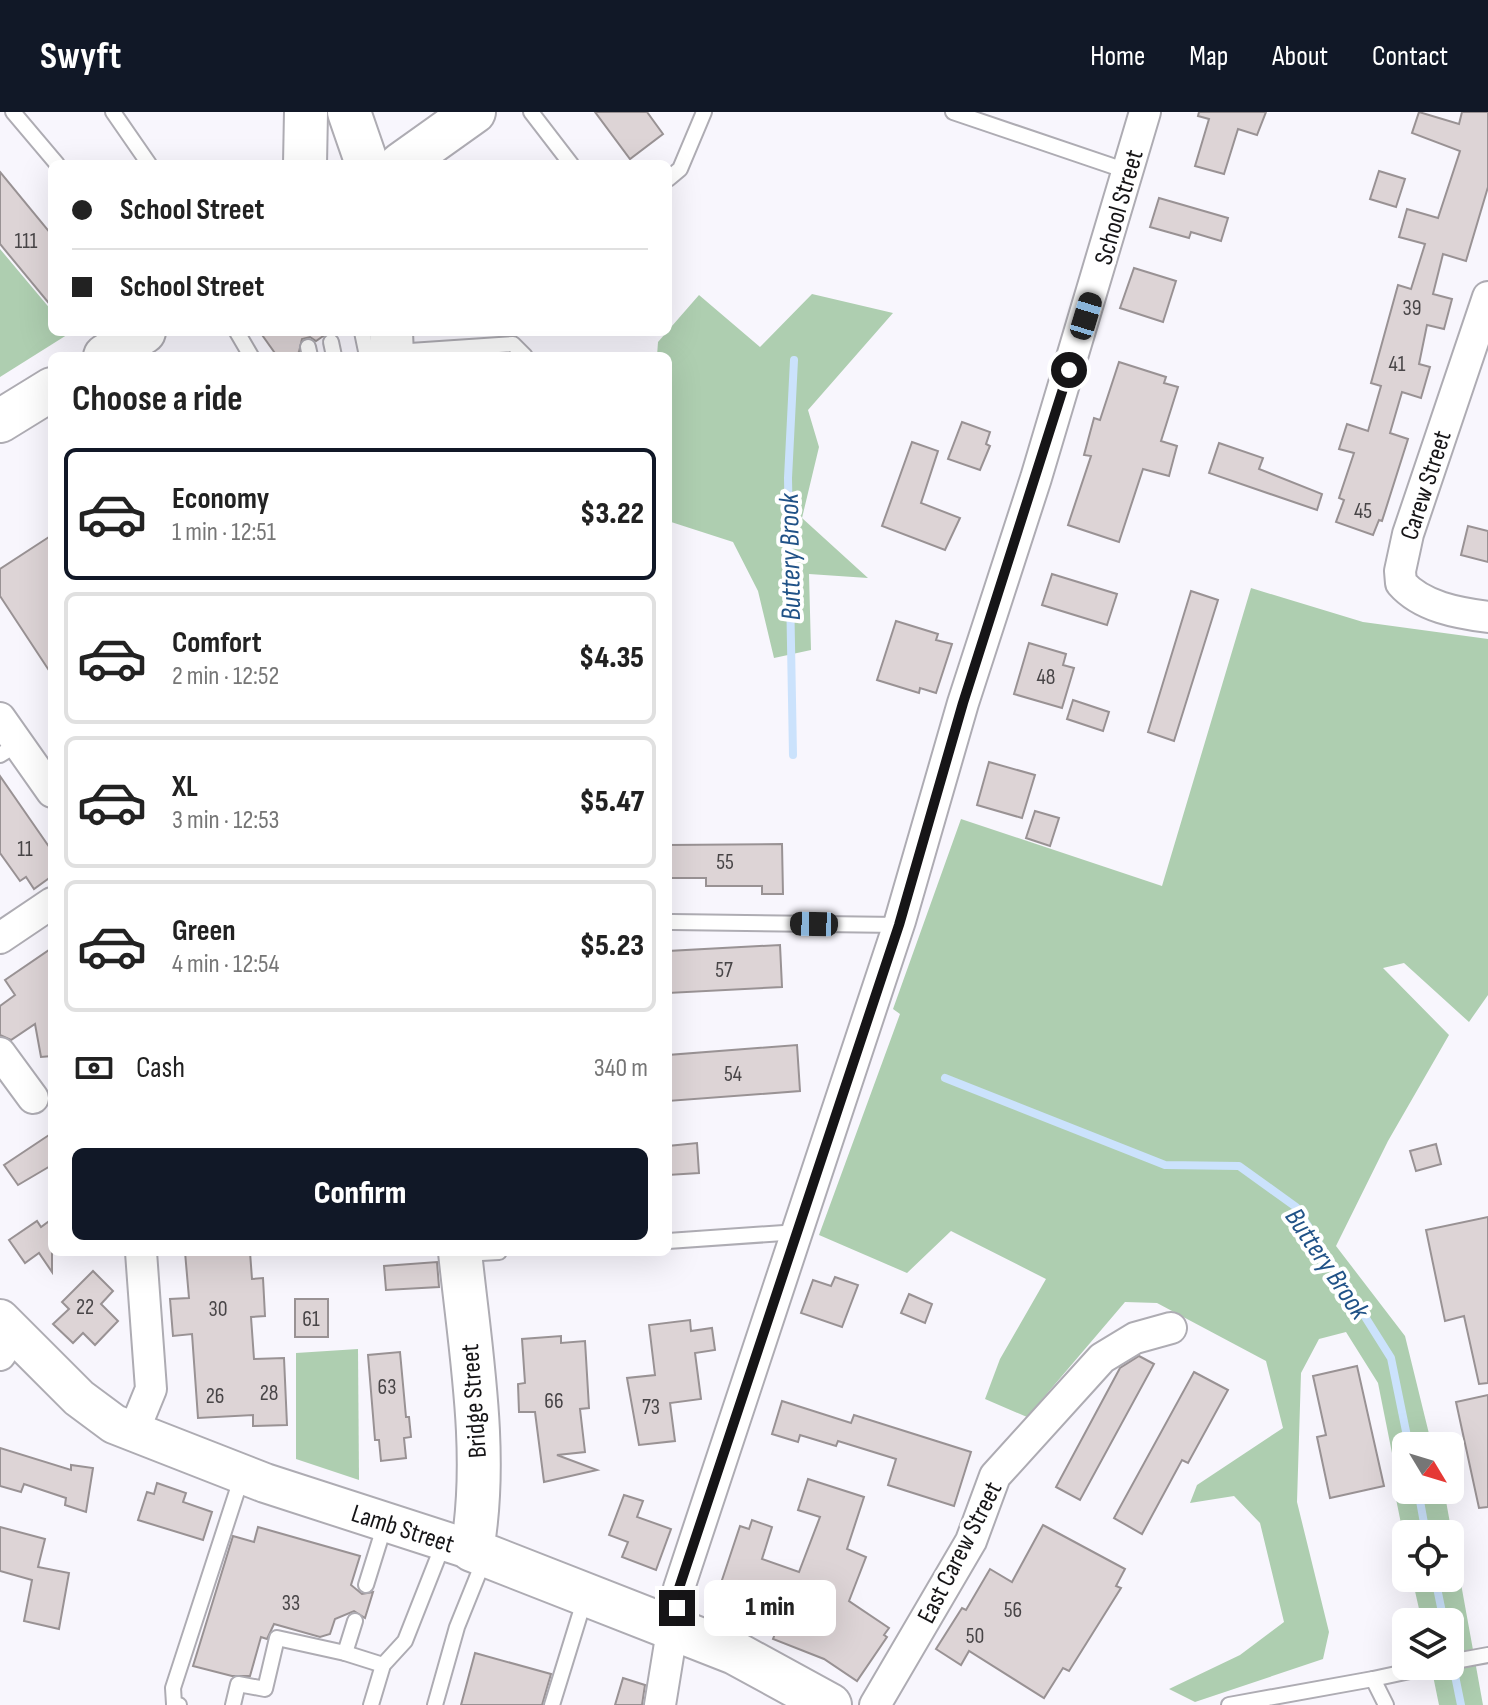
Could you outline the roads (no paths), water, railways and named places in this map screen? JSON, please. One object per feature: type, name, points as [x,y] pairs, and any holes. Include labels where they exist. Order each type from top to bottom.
[{"type":"main road","points":[[305,160],[306,112]]},
{"type":"main road","points":[[349,112],[366,160]]},
{"type":"main road","points":[[407,160],[474,112]]},
{"type":"main road","points":[[112,352],[138,336]]},
{"type":"main road","points":[[0,421],[48,391]]},
{"type":"main road","name":"Bridge Street","points":[[467,1549],[479,1512],[473,1256]]},
{"type":"main road","name":"Lamb Street","points":[[467,1549],[765,1667],[830,1705]]},
{"type":"street","name":"School Street","points":[[660,1705],[675,1629],[679,1588],[899,925],[963,703],[1036,478],[1145,112]]},
{"type":"street","name":"Carew Street","points":[[1488,297],[1408,534],[1400,571],[1401,583],[1422,599],[1445,609],[1488,617]]},
{"type":"street","points":[[0,718],[9,749],[47,774]]},
{"type":"street","points":[[0,938],[48,906]]},
{"type":"street","points":[[0,1053],[33,1098]]},
{"type":"street","points":[[133,1433],[151,1389],[141,1256]]},
{"type":"street","name":"East Carew Street","points":[[875,1705],[971,1541],[995,1476],[1102,1358],[1135,1338],[1171,1328]]},
{"type":"street","name":"Lamb Street","points":[[5,1336],[79,1398],[114,1424],[133,1433],[243,1475],[467,1549]]},
{"type":"lane","points":[[13,112],[54,160]]},
{"type":"lane","points":[[113,112],[146,160]]},
{"type":"lane","points":[[531,112],[568,160]]},
{"type":"lane","points":[[672,176],[680,169],[704,112]]},
{"type":"lane","points":[[953,112],[1127,171]]},
{"type":"lane","points":[[381,347],[513,338]]},
{"type":"lane","points":[[672,922],[899,925]]},
{"type":"lane","points":[[672,1241],[798,1232]]},
{"type":"lane","points":[[179,1705],[174,1704],[173,1688],[243,1475]]},
{"type":"lane","points":[[366,1585],[385,1523]]},
{"type":"lane","points":[[371,1705],[383,1665],[405,1641],[467,1549]]},
{"type":"lane","points":[[435,1705],[457,1627],[467,1549]]},
{"type":"lane","points":[[552,1705],[586,1594]]},
{"type":"lane","points":[[345,1653],[355,1621]]},
{"type":"lane","points":[[233,1705],[238,1684],[265,1689],[277,1638],[383,1665]]},
{"type":"lane","points":[[1229,1705],[1392,1675]]},
{"type":"lane","points":[[1373,1679],[1386,1705]]},
{"type":"waterway","name":"Buttery Brook","points":[[793,755],[788,478],[794,360]]},
{"type":"waterway","name":"Buttery Brook","points":[[945,1078],[1165,1165],[1239,1166],[1296,1207],[1391,1358],[1406,1432]]},
{"type":"waterway","name":"Buttery Brook","points":[[1421,1504],[1423,1520]]},
{"type":"waterway","name":"Buttery Brook","points":[[1438,1592],[1441,1608]]},
{"type":"waterway","name":"Buttery Brook","points":[[1456,1680],[1461,1705]]}]
